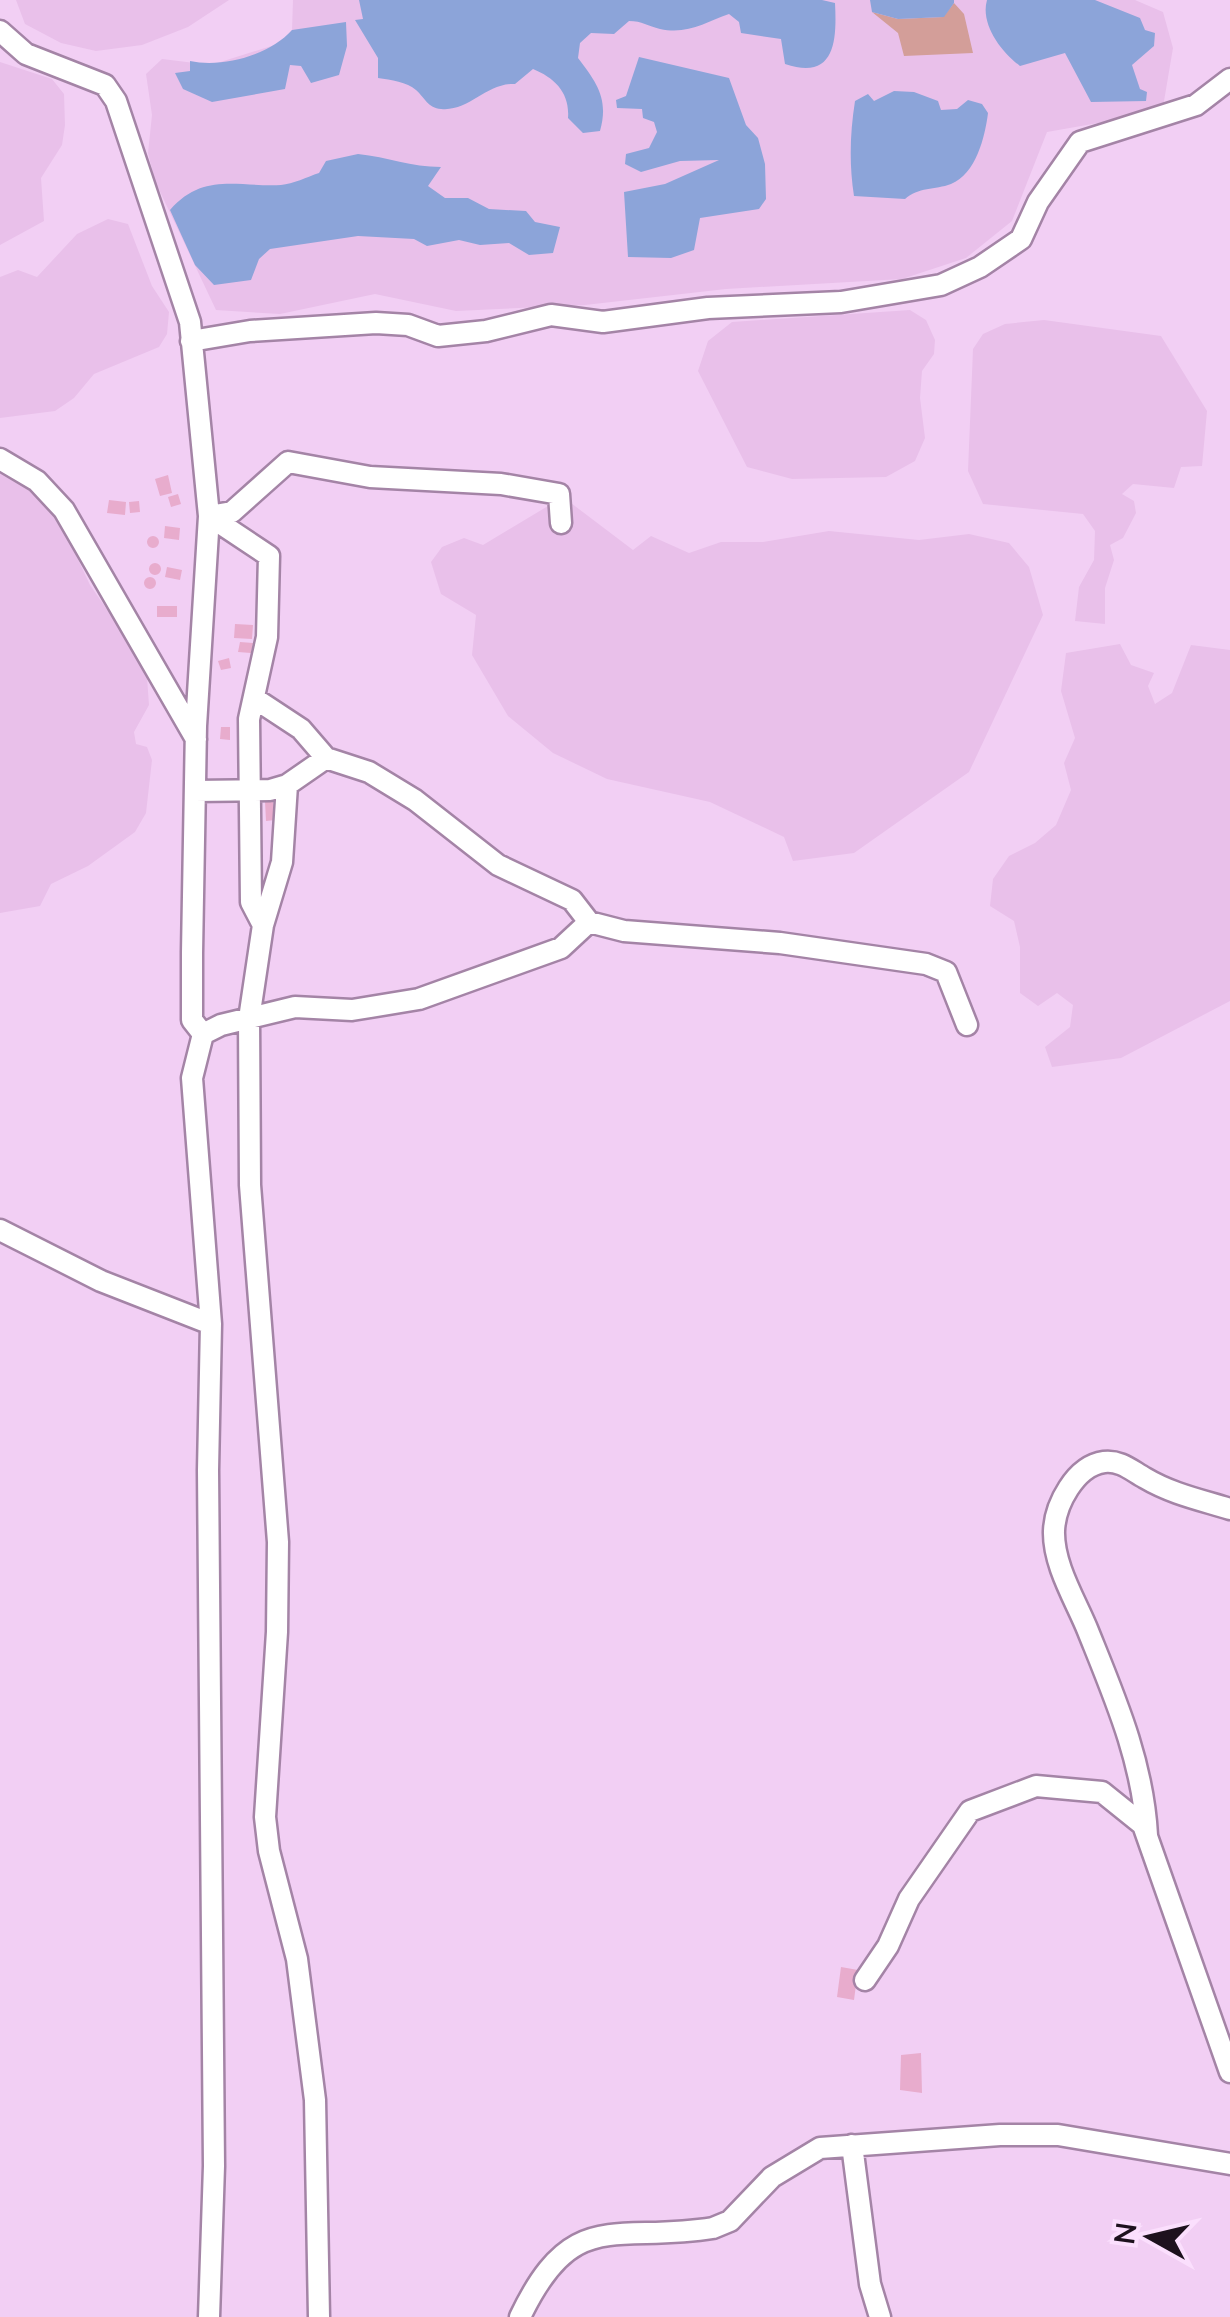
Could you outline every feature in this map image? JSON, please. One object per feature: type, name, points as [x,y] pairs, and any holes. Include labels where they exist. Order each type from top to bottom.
[{"type":"street","points":[[0,32],[26,54],[105,85],[116,101],[183,292],[209,516],[196,738],[192,1020],[203,1034]]},
{"type":"street","points":[[191,341],[250,332],[376,323],[408,325],[438,336],[486,331],[551,315],[603,322],[708,308],[841,302],[941,285],[980,267],[1022,239],[1038,202],[1080,142],[1196,105],[1230,79]]},
{"type":"street","points":[[0,459],[37,481],[64,510],[196,738]]},
{"type":"street","points":[[209,516],[232,512],[288,462],[370,477],[524,486],[558,494],[562,523]]},
{"type":"street","points":[[209,516],[270,556],[268,637],[249,719],[251,902],[264,924]]},
{"type":"street","points":[[254,698],[301,729],[326,758],[369,772],[415,800],[498,865],[572,900],[589,922],[624,932],[780,944],[926,964],[946,972],[958,992],[967,1025]]},
{"type":"street","points":[[195,792],[250,793],[286,785],[326,758]]},
{"type":"street","points":[[286,785],[282,862],[264,924],[248,1019],[250,1186],[278,1542],[278,1632],[266,1817],[269,1851],[297,1959],[313,2083],[319,2317]]},
{"type":"street","points":[[203,1034],[295,1007],[352,1010],[419,998],[562,948],[589,922]]},
{"type":"street","points":[[203,1034],[192,1078],[211,1324],[208,1470],[214,2166],[209,2317]]},
{"type":"street","points":[[0,1230],[101,1281],[211,1324]]},
{"type":"street","points":[[1148,1838],[1145,1796],[1135,1752],[1062,1568],[1054,1530],[1058,1513],[1066,1490],[1090,1467],[1106,1462],[1130,1467],[1187,1499],[1230,1510]]},
{"type":"street","points":[[865,1980],[962,1818],[988,1802],[1036,1786],[1102,1792],[1142,1821],[1230,2072]]},
{"type":"street","points":[[520,2317],[555,2261],[588,2236],[713,2228],[730,2221],[792,2162],[820,2148],[1058,2135],[1230,2164]]},
{"type":"street","points":[[852,2145],[870,2284],[880,2317]]},
{"type":"shaded area","points":[[16,0],[229,0],[188,27],[142,45],[96,51],[61,43],[25,24]]},
{"type":"shaded area","points":[[293,0],[1135,0],[1163,12],[1173,48],[1163,107],[1149,114],[1047,132],[1012,221],[966,258],[902,279],[726,289],[585,305],[456,311],[375,294],[280,314],[216,310],[155,181],[148,153],[152,115],[146,74],[162,59],[211,65],[281,43],[292,30]]},
{"type":"shaded area","points":[[954,3],[964,14],[973,53],[904,56],[898,33],[872,12],[898,19],[943,17]]},
{"type":"shaded area","points":[[0,62],[52,79],[64,94],[65,125],[62,145],[41,178],[44,221],[0,245]]},
{"type":"shaded area","points":[[108,219],[128,224],[152,286],[169,312],[167,334],[159,347],[94,374],[74,398],[55,411],[0,418],[0,277],[18,270],[37,277],[77,234]]},
{"type":"shaded area","points":[[910,310],[926,320],[935,340],[934,354],[922,371],[920,398],[925,438],[915,461],[886,477],[792,479],[747,467],[698,371],[708,341],[732,322]]},
{"type":"shaded area","points":[[1044,320],[1161,336],[1207,411],[1202,466],[1181,467],[1174,488],[1133,484],[1122,494],[1134,501],[1136,513],[1123,538],[1110,545],[1114,560],[1105,588],[1105,624],[1075,621],[1079,587],[1094,560],[1095,531],[1083,514],[983,504],[968,471],[973,349],[983,334],[1005,324]]},
{"type":"shaded area","points":[[0,472],[30,486],[54,508],[90,585],[135,650],[147,677],[149,705],[134,732],[136,744],[147,747],[152,760],[146,813],[135,832],[88,866],[51,884],[40,906],[0,913]]},
{"type":"shaded area","points":[[563,497],[633,550],[651,536],[689,553],[721,542],[763,542],[829,531],[919,540],[969,534],[1009,543],[1029,567],[1043,615],[969,772],[854,853],[793,861],[784,837],[710,802],[607,779],[553,753],[508,716],[472,655],[476,615],[441,594],[431,562],[442,547],[464,538],[483,545]]},
{"type":"shaded area","points":[[1120,644],[1131,665],[1154,673],[1148,686],[1155,704],[1172,693],[1191,645],[1230,650],[1230,1001],[1121,1058],[1052,1067],[1045,1047],[1070,1027],[1073,1005],[1057,993],[1038,1006],[1020,993],[1020,947],[1014,921],[990,906],[993,879],[1009,856],[1035,843],[1056,825],[1071,790],[1064,763],[1075,738],[1061,691],[1066,653]]},
{"type":"water","points":[[359,0],[822,0],[835,3],[835,31],[830,54],[823,62],[802,68],[785,64],[781,39],[741,33],[739,22],[729,14],[679,30],[629,21],[614,34],[591,33],[580,43],[578,58],[600,92],[603,110],[600,131],[583,133],[568,118],[560,88],[533,69],[515,84],[495,88],[451,109],[433,107],[408,85],[378,78],[378,58],[355,20],[363,19]]},
{"type":"water","points":[[870,0],[954,3],[944,17],[898,19],[872,12]]},
{"type":"water","points":[[987,0],[1095,0],[1140,18],[1145,30],[1155,33],[1154,46],[1132,65],[1140,89],[1147,92],[1146,101],[1091,102],[1065,53],[1020,66],[989,28]]},
{"type":"water","points":[[346,22],[347,46],[339,75],[311,83],[301,66],[290,65],[285,89],[212,102],[183,89],[175,73],[190,71],[190,61],[217,63],[259,53],[292,30]]},
{"type":"water","points":[[639,57],[729,78],[746,125],[758,138],[765,164],[766,199],[759,209],[700,218],[694,250],[671,258],[628,257],[624,192],[665,184],[719,160],[680,161],[641,172],[625,164],[626,154],[649,148],[657,132],[654,122],[643,118],[642,109],[617,108],[616,100],[626,96]]},
{"type":"water","points":[[894,91],[914,92],[938,101],[941,110],[957,109],[968,100],[982,104],[988,113],[978,154],[967,172],[951,184],[905,199],[854,196],[851,148],[855,101],[868,94],[874,101]]},
{"type":"water","points":[[358,154],[441,167],[428,186],[445,198],[468,198],[489,209],[526,211],[535,222],[560,227],[553,253],[529,255],[509,243],[480,245],[459,240],[427,246],[414,239],[358,236],[270,249],[259,259],[251,280],[214,285],[195,265],[170,210],[182,198],[195,190],[221,184],[290,183],[319,173],[326,161]]},
{"type":"building","points":[[168,475],[172,493],[160,496],[155,479]]},
{"type":"building","points":[[178,494],[181,504],[171,507],[168,497]]},
{"type":"building","points":[[109,500],[126,502],[125,515],[107,513]]},
{"type":"building","points":[[139,501],[140,512],[130,513],[129,502]]},
{"type":"building","points":[[165,526],[180,528],[179,540],[164,538]]},
{"type":"building","points":[[153,536],[159,542],[153,548],[147,542]]},
{"type":"building","points":[[155,563],[161,569],[155,575],[149,569]]},
{"type":"building","points":[[167,567],[182,570],[180,580],[165,577]]},
{"type":"building","points":[[150,577],[156,583],[150,589],[144,583]]},
{"type":"building","points":[[157,606],[177,606],[177,617],[157,617]]},
{"type":"building","points":[[235,624],[253,625],[252,639],[234,638]]},
{"type":"building","points":[[240,642],[253,643],[251,653],[238,652]]},
{"type":"building","points":[[229,658],[231,668],[221,670],[218,661]]},
{"type":"building","points":[[221,727],[230,727],[230,740],[220,739]]},
{"type":"building","points":[[273,800],[275,820],[266,821],[265,801]]},
{"type":"building","points":[[841,1967],[858,1970],[854,2000],[837,1997]]},
{"type":"building","points":[[921,2053],[922,2093],[900,2090],[901,2055]]}]
